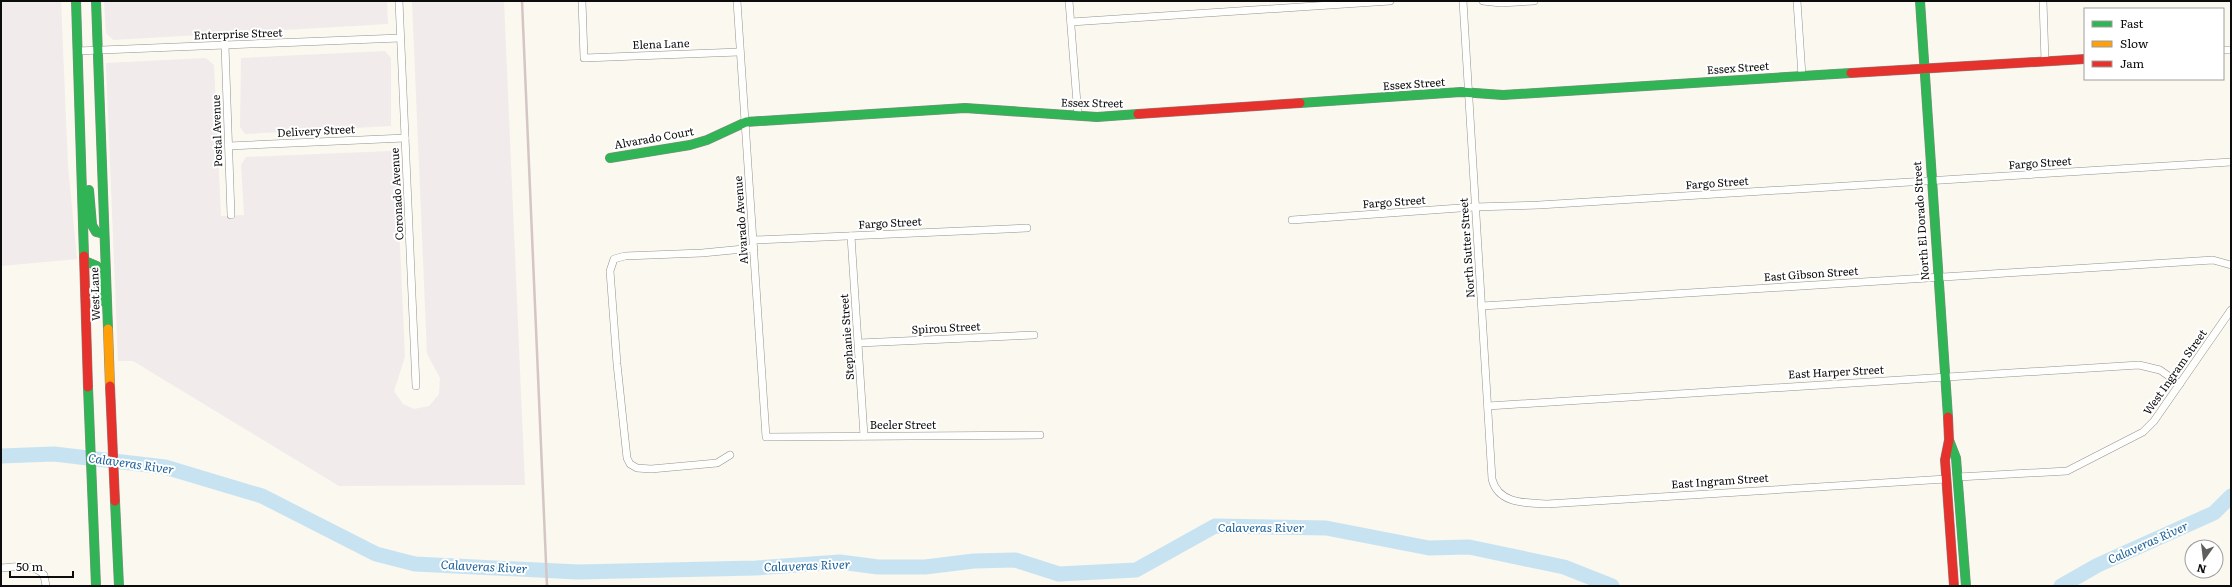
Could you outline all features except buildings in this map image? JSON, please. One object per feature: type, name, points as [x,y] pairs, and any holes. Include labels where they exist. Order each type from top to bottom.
[{"type":"main road","name":"West Lane","points":[[76,1],[83,171],[92,507],[96,586]]},
{"type":"main road","name":"West Lane","points":[[96,1],[114,508],[119,586]]},
{"type":"main road","name":"North El Dorado Street","points":[[1920,1],[1937,277],[1949,440],[1945,460],[1954,586]]},
{"type":"main road","name":"Essex Street","points":[[746,122],[965,108],[1078,116],[1122,116],[1469,92],[1503,95],[2084,59]]},
{"type":"main road","name":"Alvarado Court","points":[[610,158],[658,151],[702,141],[730,126],[746,122]]},
{"type":"main road","points":[[83,171],[90,192],[92,225],[96,232],[104,234]]},
{"type":"main road","points":[[85,262],[97,266],[99,271],[99,289],[107,309]]},
{"type":"main road","name":"North El Dorado Street","points":[[1949,440],[1956,458],[1966,586]]},
{"type":"street","name":"Coronado Avenue","points":[[398,1],[416,386]]},
{"type":"street","name":"Elena Lane","points":[[582,1],[584,58],[739,52]]},
{"type":"street","name":"Alvarado Avenue","points":[[737,1],[739,52],[746,122],[766,437]]},
{"type":"street","points":[[1069,1],[1078,116]]},
{"type":"street","points":[[1071,22],[1390,1]]},
{"type":"street","name":"North Sutter Street","points":[[1463,1],[1474,207],[1482,306],[1492,479],[1498,493]]},
{"type":"street","points":[[1483,1],[1501,3],[1534,1]]},
{"type":"street","points":[[1797,1],[1802,76]]},
{"type":"street","points":[[2043,1],[2045,61]]},
{"type":"street","name":"Enterprise Street","points":[[77,51],[400,38]]},
{"type":"street","name":"Postal Avenue","points":[[225,46],[231,215]]},
{"type":"street","name":"Delivery Street","points":[[229,146],[405,138]]},
{"type":"street","name":"Fargo Street","points":[[1292,220],[1474,207],[1538,205],[2231,162]]},
{"type":"street","name":"Fargo Street","points":[[754,240],[1027,228]]},
{"type":"street","name":"Stephanie Street","points":[[852,236],[864,436]]},
{"type":"street","points":[[730,454],[717,463],[651,469],[638,468],[630,464],[627,458],[617,364],[610,271],[614,259],[625,256],[702,253],[754,248]]},
{"type":"street","name":"East Gibson Street","points":[[1482,306],[2213,260],[2231,265]]},
{"type":"street","name":"West Ingram Street","points":[[1958,477],[2067,471],[2130,439],[2149,427],[2231,310]]},
{"type":"street","name":"Spirou Street","points":[[859,343],[1034,335]]},
{"type":"street","name":"East Harper Street","points":[[1488,406],[2139,364],[2160,370],[2180,384]]},
{"type":"street","name":"Beeler Street","points":[[766,437],[1040,435]]},
{"type":"street","name":"East Ingram Street","points":[[1498,493],[1510,500],[1547,504],[1946,479]]},
{"type":"street","points":[[1,568],[35,568],[44,575],[46,586]]},
{"type":"shaded area","points":[[1,1],[61,1],[68,166],[77,259],[1,266]]},
{"type":"shaded area","points":[[104,1],[387,1],[388,24],[113,40],[106,33]]},
{"type":"shaded area","points":[[412,1],[504,1],[525,485],[339,486],[133,361],[118,361],[106,63],[206,58],[214,65],[221,216],[244,215],[241,165],[246,157],[390,151],[396,157],[405,357],[394,391],[403,404],[414,409],[429,406],[439,394],[440,378],[427,354]]},
{"type":"shaded area","points":[[385,51],[391,58],[391,126],[245,134],[240,127],[241,58]]},
{"type":"waterway","name":"Calaveras River","points":[[1,456],[54,454],[165,467],[262,496],[376,554],[415,564],[578,572],[756,568],[840,562],[878,567],[925,567],[974,561],[1015,560],[1059,574],[1136,570],[1215,526],[1326,528],[1429,548],[1469,547],[1564,567],[1612,586]]},
{"type":"waterway","name":"Calaveras River","points":[[2061,586],[2098,565],[2214,513],[2231,496]]},
{"type":"railway","points":[[522,1],[547,586]]},
{"type":"traffic: fast","points":[[76,1],[84,256]]},
{"type":"traffic: fast","points":[[96,1],[108,329]]},
{"type":"traffic: fast","points":[[1920,1],[1948,417]]},
{"type":"traffic: fast","points":[[1300,103],[1461,92],[1503,95],[1851,73]]},
{"type":"traffic: fast","points":[[610,158],[690,145],[707,140],[746,122],[965,108],[1097,117],[1138,114]]},
{"type":"traffic: fast","points":[[89,190],[92,225],[96,232],[104,234]]},
{"type":"traffic: fast","points":[[85,261],[97,266],[99,289],[104,302]]},
{"type":"traffic: fast","points":[[88,387],[96,586]]},
{"type":"traffic: fast","points":[[1949,440],[1956,458],[1966,586]]},
{"type":"traffic: fast","points":[[115,501],[119,586]]},
{"type":"traffic: slow","points":[[108,329],[110,386]]},
{"type":"traffic: jam","points":[[1851,73],[2084,59]]},
{"type":"traffic: jam","points":[[1138,114],[1300,103]]},
{"type":"traffic: jam","points":[[84,256],[88,387]]},
{"type":"traffic: jam","points":[[110,386],[115,501]]},
{"type":"traffic: jam","points":[[1948,417],[1949,440],[1945,460],[1954,586]]}]
